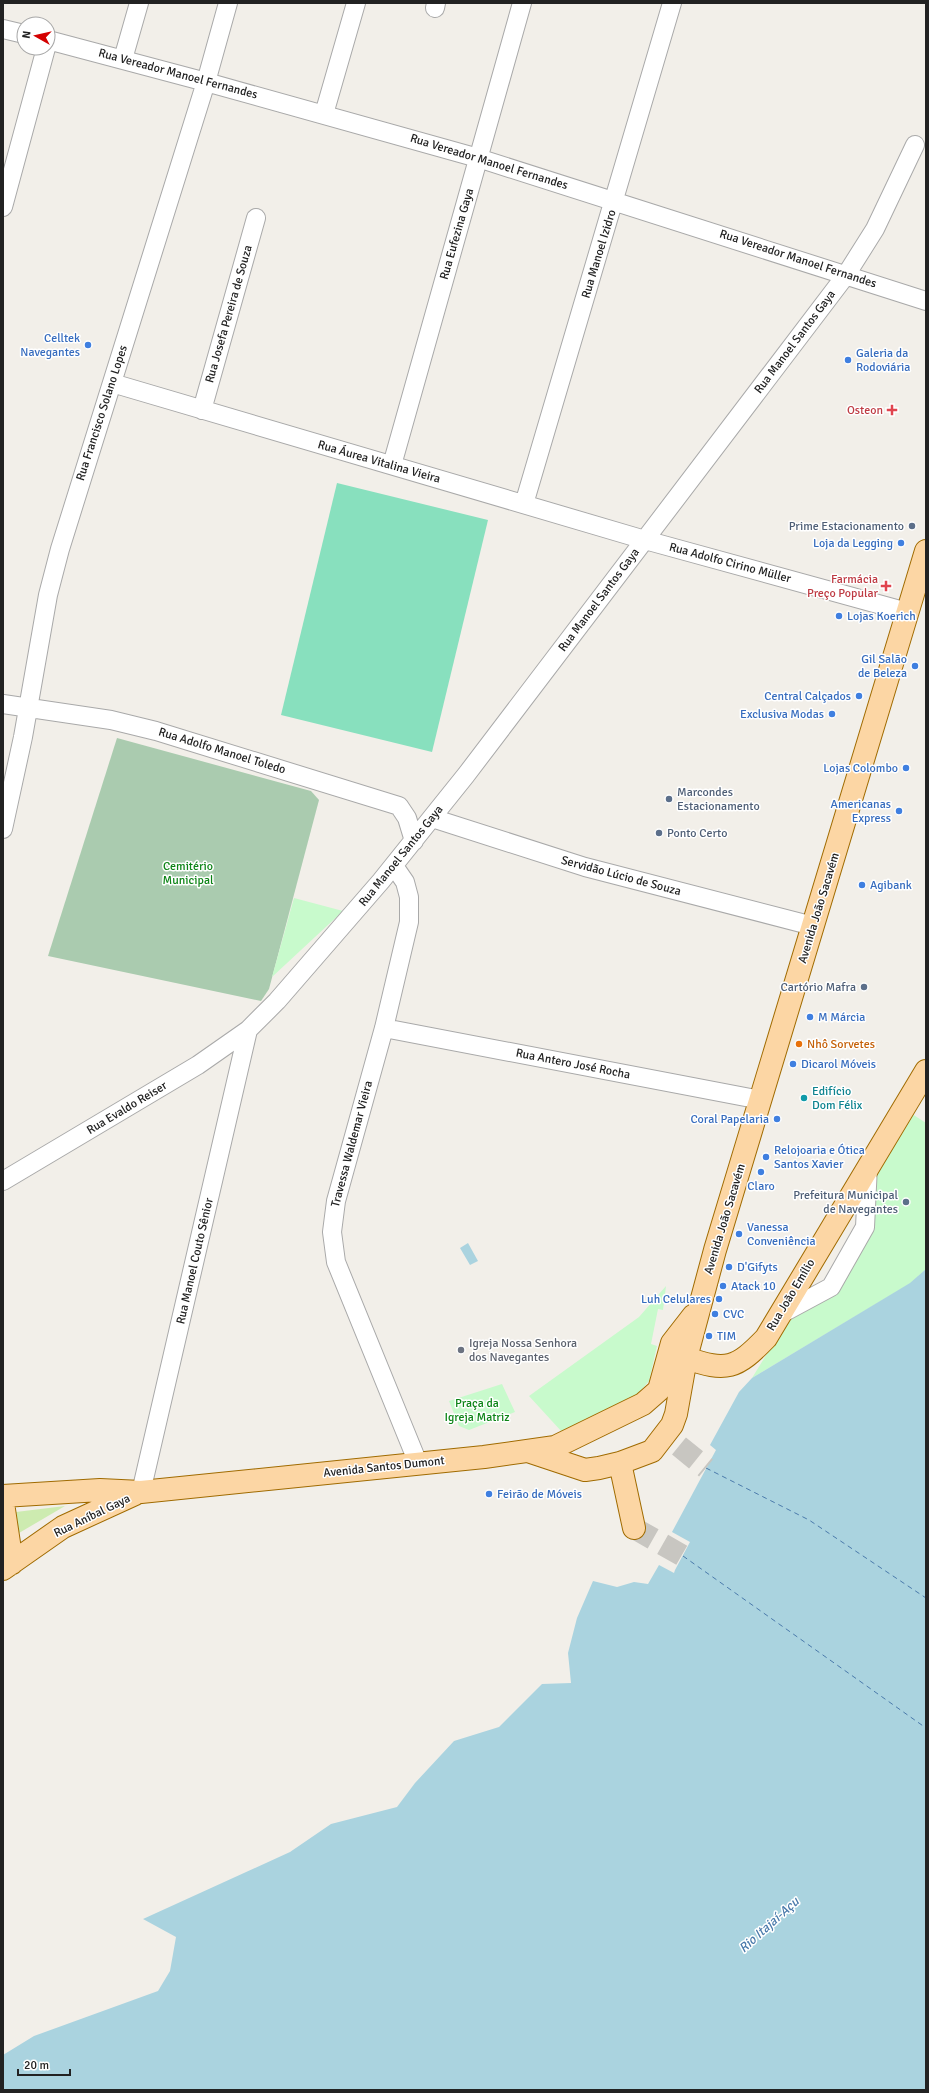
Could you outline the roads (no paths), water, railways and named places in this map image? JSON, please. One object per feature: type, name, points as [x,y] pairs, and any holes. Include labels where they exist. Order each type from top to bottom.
[{"type":"main road","name":"Avenida João Sacavém","points":[[528,1451],[585,1470],[620,1463],[652,1451],[672,1440],[686,1358],[699,1309],[926,551]]},
{"type":"main road","name":"Rua João Emílio","points":[[686,1358],[719,1367],[734,1365],[748,1356],[766,1338],[868,1165],[926,1071]]},
{"type":"main road","name":"Avenida Santos Dumont","points":[[3,1496],[100,1490],[141,1492],[418,1464],[555,1447],[643,1404],[659,1390],[672,1343],[699,1309]]},
{"type":"main road","points":[[620,1463],[634,1528]]},
{"type":"main road","name":"Rua Aníbal Gaya","points":[[7,1566],[63,1527],[141,1492]]},
{"type":"main road","points":[[3,1503],[7,1566]]},
{"type":"street","points":[[123,59],[139,3]]},
{"type":"street","name":"Rua Francisco Solano Lopes","points":[[3,829],[11,800],[48,595],[60,549],[206,82],[228,3]]},
{"type":"street","points":[[324,114],[356,3]]},
{"type":"street","name":"Rua Eufezina Gaya","points":[[392,466],[522,3]]},
{"type":"street","name":"Rua Manoel Izidro","points":[[524,504],[672,3]]},
{"type":"street","points":[[3,29],[16,32]]},
{"type":"street","name":"Rua Vereador Manoel Fernandes","points":[[56,43],[123,59],[478,158],[615,200],[926,301]]},
{"type":"street","points":[[3,207],[44,56]]},
{"type":"street","name":"Rua Manoel Santos Gaya","points":[[248,1030],[278,1001],[414,841],[846,275],[875,229],[915,145]]},
{"type":"street","name":"Rua Josefa Pereira de Souza","points":[[202,410],[256,218]]},
{"type":"street","name":"Rua Áurea Vitalina Vieira","points":[[112,383],[645,540]]},
{"type":"street","name":"Rua Adolfo Cirino Müller","points":[[645,540],[908,612]]},
{"type":"street","name":"Rua Adolfo Manoel Toledo","points":[[3,704],[111,720],[156,731],[399,806],[407,818],[414,841]]},
{"type":"street","name":"Servidão Lúcio de Souza","points":[[432,818],[585,867],[813,926]]},
{"type":"street","name":"Travessa Waldemar Vieira","points":[[394,866],[405,882],[408,897],[409,922],[384,1028],[336,1201],[332,1232],[336,1262],[418,1464]]},
{"type":"street","name":"Rua Antero José Rocha","points":[[384,1028],[761,1100]]},
{"type":"street","name":"Rua Evaldo Reiser","points":[[3,1181],[198,1065],[248,1030]]},
{"type":"street","name":"Rua Manoel Couto Sênior","points":[[141,1492],[248,1030]]},
{"type":"street","points":[[779,1315],[831,1287],[866,1227],[868,1165]]},
{"type":"water","points":[[468,1243],[478,1261],[470,1265],[460,1248]]},
{"type":"water","name":"Rio Itajaí-Açu","points":[[926,1269],[926,2090],[3,2090],[3,2055],[34,2036],[158,1991],[170,1971],[176,1937],[143,1919],[290,1852],[331,1824],[397,1807],[415,1783],[454,1741],[499,1727],[542,1684],[571,1683],[568,1653],[577,1618],[593,1581],[617,1587],[634,1582],[648,1584],[659,1565],[674,1573],[690,1542],[672,1532],[716,1450],[710,1445],[739,1392],[752,1378],[910,1283]]},
{"type":"tunnel","points":[[679,1446],[706,1468]]},
{"type":"tunnel","points":[[634,1528],[683,1556]]},
{"type":"place","name":"Celltek Navegantes","points":[[88,345]]},
{"type":"place","name":"Galeria da Rodoviária","points":[[848,360]]},
{"type":"place","name":"Osteon","points":[[892,410]]},
{"type":"place","name":"Prime Estacionamento","points":[[912,526]]},
{"type":"place","name":"Loja da Legging","points":[[901,543]]},
{"type":"place","name":"Farmácia Preço Popular","points":[[886,586]]},
{"type":"place","name":"Lojas Koerich","points":[[839,616]]},
{"type":"place","name":"Gil Salão de Beleza","points":[[915,666]]},
{"type":"place","name":"Central Calçados","points":[[859,696]]},
{"type":"place","name":"Exclusiva Modas","points":[[832,714]]},
{"type":"place","name":"Lojas Colombo","points":[[906,768]]},
{"type":"place","name":"Marcondes Estacionamento","points":[[669,799]]},
{"type":"place","name":"Americanas Express","points":[[899,811]]},
{"type":"place","name":"Ponto Certo","points":[[659,833]]},
{"type":"place","name":"Agibank","points":[[862,885]]},
{"type":"place","name":"Cartório Mafra","points":[[864,987]]},
{"type":"place","name":"M Márcia","points":[[810,1017]]},
{"type":"place","name":"Nhô Sorvetes","points":[[799,1044]]},
{"type":"place","name":"Dicarol Móveis","points":[[793,1064]]},
{"type":"place","name":"Edifício Dom Félix","points":[[804,1098]]},
{"type":"place","name":"Coral Papelaria","points":[[777,1119]]},
{"type":"place","name":"Relojoaria e Ótica Santos Xavier","points":[[766,1157]]},
{"type":"place","name":"Claro","points":[[761,1172]]},
{"type":"place","name":"Prefeitura Municipal de Navegantes","points":[[906,1202]]},
{"type":"place","name":"Vanessa Conveniência","points":[[739,1234]]},
{"type":"place","name":"D'Gifyts","points":[[729,1267]]},
{"type":"place","name":"Atack 10","points":[[723,1286]]},
{"type":"place","name":"Luh Celulares","points":[[719,1299]]},
{"type":"place","name":"CVC","points":[[715,1314]]},
{"type":"place","name":"TIM","points":[[709,1336]]},
{"type":"place","name":"Igreja Nossa Senhora dos Navegantes","points":[[461,1350]]},
{"type":"place","name":"Feirão de Móveis","points":[[489,1494]]},
{"type":"park label","name":"Cemitério Municipal","points":[[188,873]]},
{"type":"park label","name":"Praça da Igreja Matriz","points":[[477,1410]]}]
